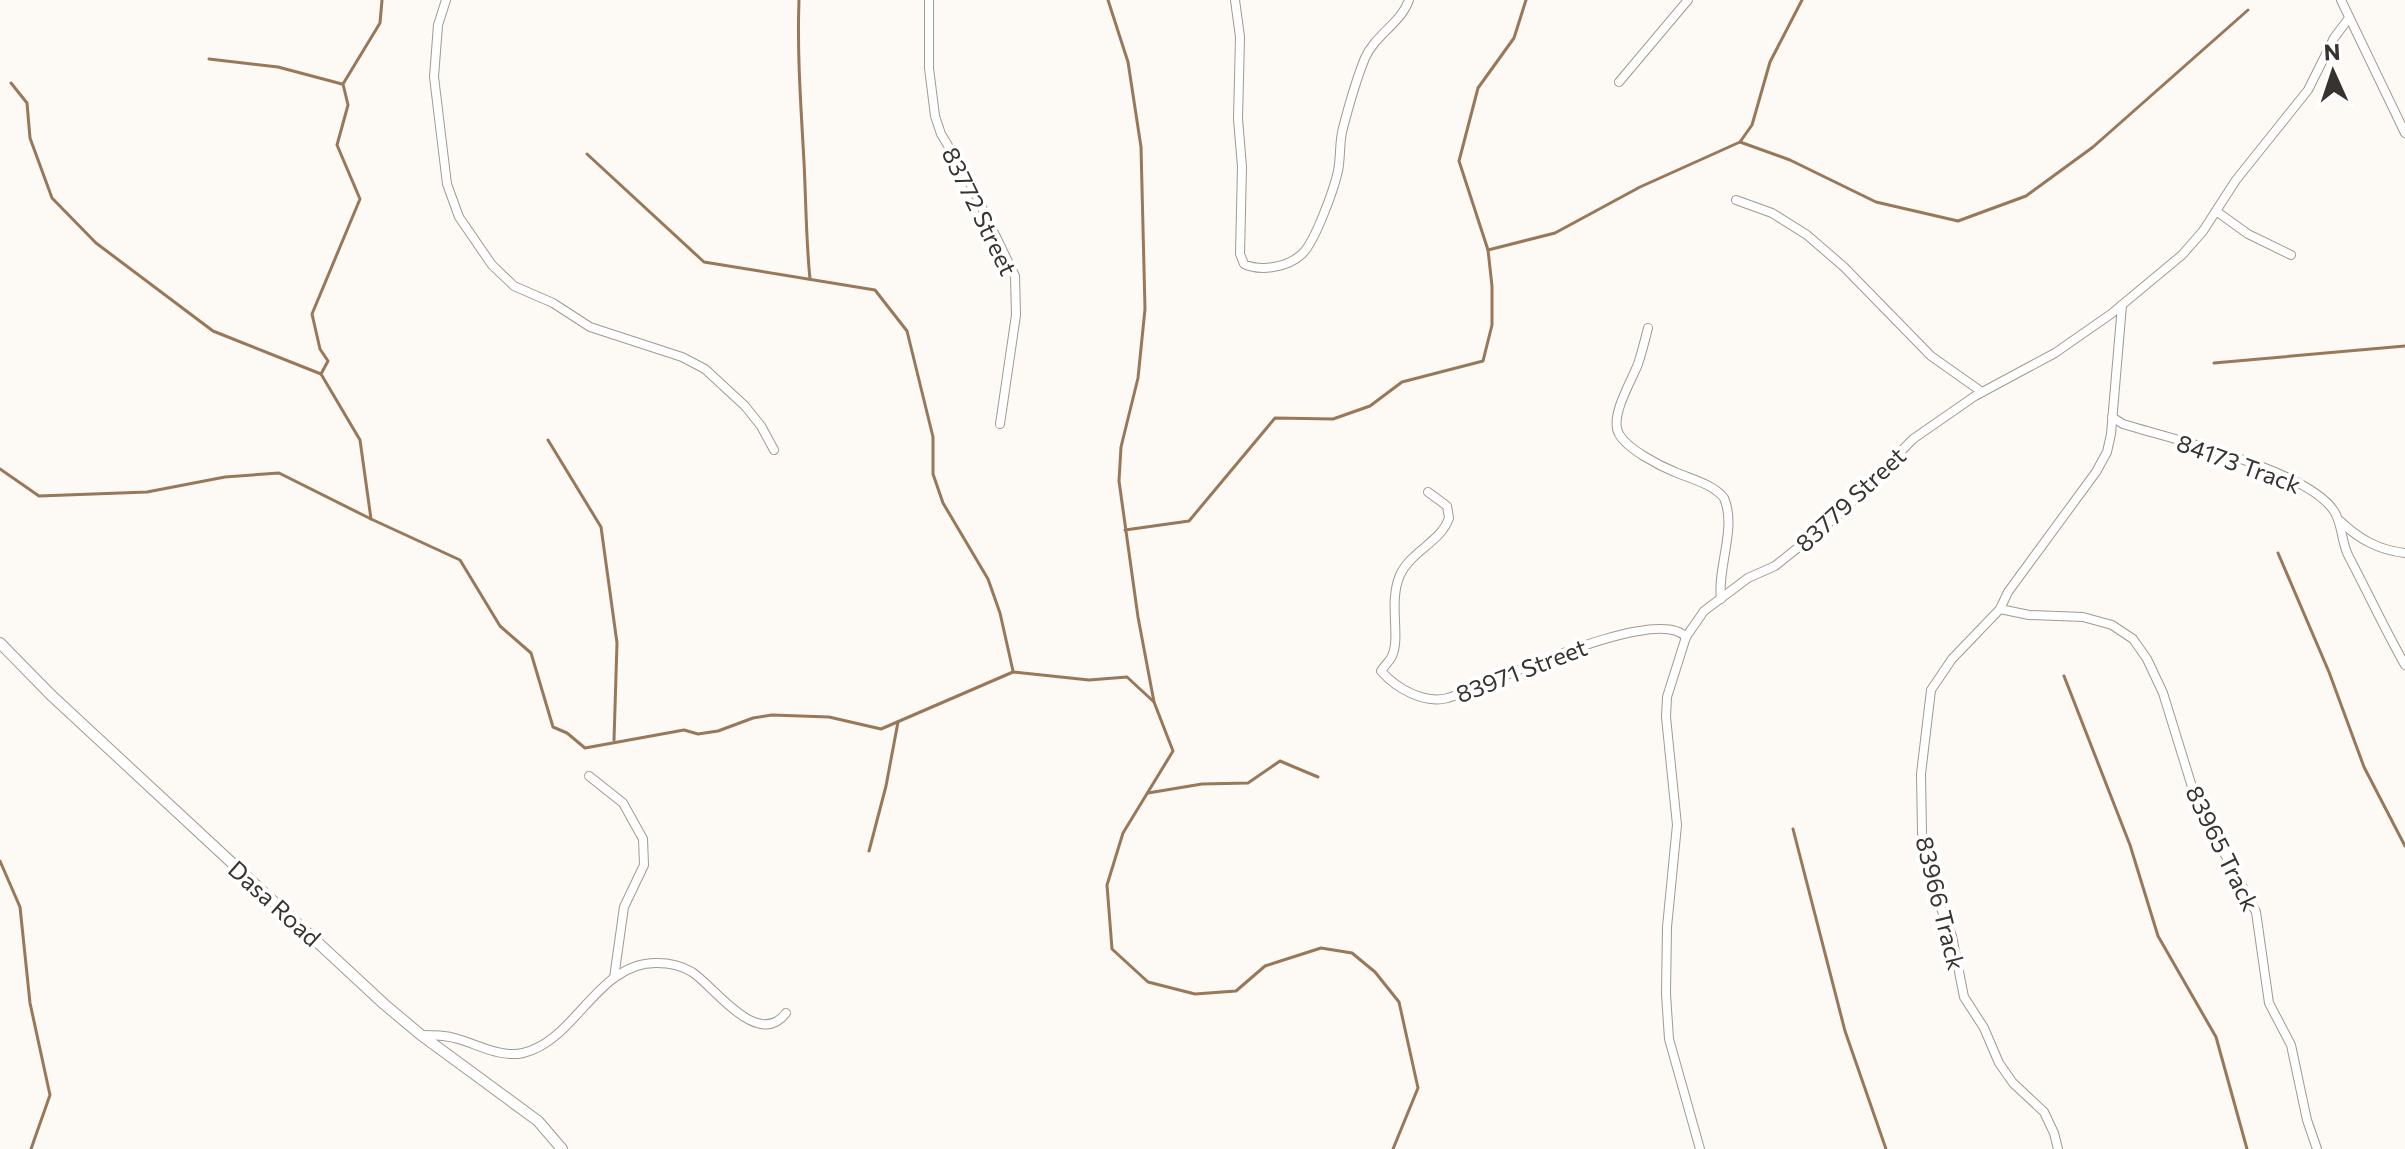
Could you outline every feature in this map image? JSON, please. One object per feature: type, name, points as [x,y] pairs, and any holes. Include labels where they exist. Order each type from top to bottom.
[{"type":"street","points":[[446,0],[438,25],[434,77],[447,184],[459,217],[492,265],[514,286],[549,301],[590,327],[682,357],[705,369],[745,406],[767,435],[774,450]]},
{"type":"street","name":"83772 Street","points":[[929,0],[929,68],[935,116],[941,134],[967,177],[1015,276],[1016,315],[1000,424]]},
{"type":"street","points":[[1235,0],[1240,37],[1240,254],[1244,264],[1262,268],[1288,262],[1305,251],[1337,174],[1342,130],[1365,57],[1379,36],[1406,8],[1409,0]]},
{"type":"street","points":[[1619,82],[1688,0]]},
{"type":"street","points":[[2341,0],[2405,133]]},
{"type":"street","name":"83779 Street","points":[[1700,1149],[1669,1039],[1666,994],[1667,927],[1677,834],[1666,717],[1667,697],[1686,637],[1704,611],[1748,578],[1775,566],[1841,513],[1913,439],[1982,392],[2055,353],[2122,305],[2182,255],[2245,167],[2308,90],[2349,18]]},
{"type":"street","points":[[1736,200],[1772,213],[1807,235],[1844,267],[1931,356],[1982,392]]},
{"type":"street","points":[[2216,211],[2255,238],[2291,255]]},
{"type":"street","name":"83966 Track","points":[[2058,1149],[2044,1112],[2013,1083],[1999,1063],[1984,1028],[1964,997],[1952,936],[1932,886],[1922,833],[1921,774],[1931,690],[1952,659],[2000,609],[2008,592],[2096,472],[2107,452],[2122,305]]},
{"type":"street","points":[[1648,328],[1639,363],[1618,413],[1619,435],[1661,466],[1716,490],[1724,498],[1727,529],[1719,587],[1721,599]]},
{"type":"street","name":"84173 Track","points":[[2112,417],[2123,424],[2217,450],[2300,482],[2321,496],[2339,520],[2349,557],[2405,665]]},
{"type":"street","name":"83971 Street","points":[[1428,492],[1447,506],[1449,518],[1401,574],[1393,604],[1392,657],[1381,671],[1415,694],[1431,700],[1448,698],[1587,644],[1638,630],[1678,630],[1686,637]]},
{"type":"street","points":[[2339,520],[2356,536],[2371,544],[2405,553]]},
{"type":"street","name":"83965 Track","points":[[2000,609],[2029,615],[2083,617],[2112,625],[2133,639],[2147,659],[2163,693],[2181,758],[2198,802],[2256,912],[2269,1003],[2291,1045],[2300,1094],[2317,1149]]},
{"type":"street","name":"Dasa Road","points":[[0,643],[250,882],[421,1035],[538,1121],[562,1149]]},
{"type":"street","points":[[589,776],[623,803],[643,839],[644,865],[624,907],[614,978]]},
{"type":"street","points":[[421,1035],[442,1035],[506,1054],[526,1052],[535,1049],[571,1020],[629,967],[656,963],[676,965],[691,971],[751,1021],[770,1025],[780,1021],[786,1013]]},
{"type":"waterway","points":[[382,0],[380,23],[343,84],[348,105],[337,145],[360,199],[312,314],[320,349],[328,361],[321,374],[360,440],[371,519],[460,560],[500,626],[531,653],[553,727],[567,733],[585,748],[684,730],[698,734],[718,731],[753,718],[772,715],[829,717],[881,729],[1013,672],[1089,680],[1127,677],[1154,702],[1173,751],[1123,833],[1107,885],[1112,949],[1148,982],[1195,994],[1236,991],[1265,966],[1321,948],[1352,953],[1375,972],[1399,1002],[1418,1088],[1393,1149]]},
{"type":"waterway","points":[[799,0],[810,279]]},
{"type":"waterway","points":[[1108,0],[1128,62],[1141,147],[1145,309],[1138,378],[1121,447],[1119,481],[1138,617],[1154,702]]},
{"type":"waterway","points":[[1125,530],[1189,521],[1275,418],[1333,419],[1370,406],[1402,382],[1483,361],[1492,325],[1488,250],[1459,161],[1478,88],[1514,38],[1526,0]]},
{"type":"waterway","points":[[1740,142],[1752,125],[1770,62],[1802,0]]},
{"type":"waterway","points":[[1488,250],[1555,233],[1640,187],[1740,142],[1790,160],[1876,202],[1958,221],[2026,196],[2093,147],[2248,10]]},
{"type":"waterway","points":[[209,59],[278,67],[342,84]]},
{"type":"waterway","points":[[11,83],[27,103],[30,138],[52,198],[96,243],[213,331],[321,374]]},
{"type":"waterway","points":[[587,154],[704,262],[875,290],[907,331],[933,437],[933,474],[943,503],[988,579],[1000,613],[1013,671]]},
{"type":"waterway","points":[[2214,363],[2405,346]]},
{"type":"waterway","points":[[548,440],[601,527],[617,643],[614,740]]},
{"type":"waterway","points":[[0,469],[39,496],[147,492],[225,477],[279,473],[371,519]]},
{"type":"waterway","points":[[2278,553],[2329,672],[2364,767],[2405,846]]},
{"type":"waterway","points":[[2064,676],[2130,845],[2158,936],[2216,1037],[2247,1149]]},
{"type":"waterway","points":[[869,851],[898,722]]},
{"type":"waterway","points":[[1148,793],[1202,784],[1248,783],[1280,761],[1318,777]]},
{"type":"waterway","points":[[1793,829],[1845,1031],[1886,1149]]},
{"type":"waterway","points":[[0,861],[20,907],[30,1003],[50,1095],[31,1149]]}]
